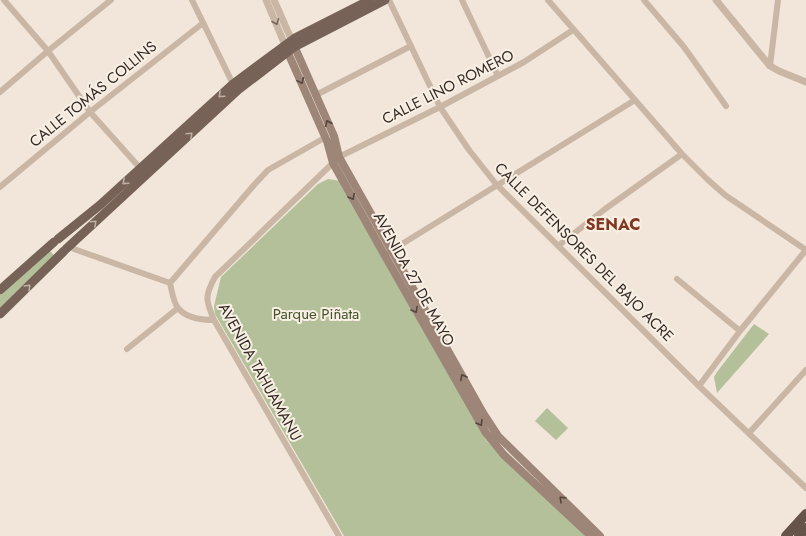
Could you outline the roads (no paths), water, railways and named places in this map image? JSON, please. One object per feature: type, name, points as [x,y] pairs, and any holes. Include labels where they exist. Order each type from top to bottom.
[{"type":"highway","points":[[786,536],[806,514]]},
{"type":"highway","points":[[799,536],[806,528]]},
{"type":"main road","points":[[0,290],[100,205],[233,84],[290,46],[370,0]]},
{"type":"main road","points":[[0,314],[66,248],[238,90],[290,46],[385,0]]},
{"type":"main road","name":"AVENIDA 27 DE MAYO","points":[[290,46],[316,95],[334,136],[336,160]]},
{"type":"main road","name":"AVENIDA 27 DE MAYO","points":[[290,46],[336,160],[486,433],[504,455],[591,536]]},
{"type":"main road","points":[[56,241],[62,239],[66,241],[66,248]]},
{"type":"main road","name":"AVENIDA 27 DE MAYO","points":[[387,252],[498,436],[600,536]]},
{"type":"street","points":[[4,0],[48,51],[90,112],[140,168]]},
{"type":"street","points":[[0,92],[111,0]]},
{"type":"street","points":[[192,0],[233,84]]},
{"type":"street","name":"CALLE DEFENSORES DEL BAJO ACRE","points":[[389,0],[440,107],[469,150],[496,184],[699,386],[806,488]]},
{"type":"street","points":[[462,0],[498,76]]},
{"type":"street","points":[[548,0],[682,154],[707,180],[726,195],[806,250],[740,331],[699,386]]},
{"type":"street","points":[[644,0],[684,46],[726,106]]},
{"type":"street","points":[[716,0],[770,66],[806,82]]},
{"type":"street","points":[[770,66],[778,0]]},
{"type":"street","name":"AVENIDA 27 DE MAYO","points":[[273,2],[290,46]]},
{"type":"street","name":"CALLE TOMÁS COLLINS","points":[[0,187],[90,112],[203,23]]},
{"type":"street","name":"CALLE LINO ROMERO","points":[[336,160],[524,62],[573,30]]},
{"type":"street","points":[[316,95],[411,46]]},
{"type":"street","points":[[387,252],[635,100]]},
{"type":"street","points":[[170,284],[268,170],[326,136]]},
{"type":"street","points":[[558,246],[605,209],[682,154]]},
{"type":"street","name":"AVENIDA TAHUAMANU","points":[[336,160],[215,278],[208,290],[207,304],[214,320],[339,536]]},
{"type":"street","points":[[66,248],[74,249],[170,284]]},
{"type":"street","points":[[677,280],[740,331]]},
{"type":"street","points":[[170,284],[173,298],[178,308],[191,316],[203,320],[214,320]]},
{"type":"street","points":[[127,350],[178,308]]},
{"type":"street","points":[[749,433],[806,370]]},
{"type":"district","name":"SENAC","points":[[613,224]]},
{"type":"park label","name":"Parque Piñata","points":[[316,314]]}]
